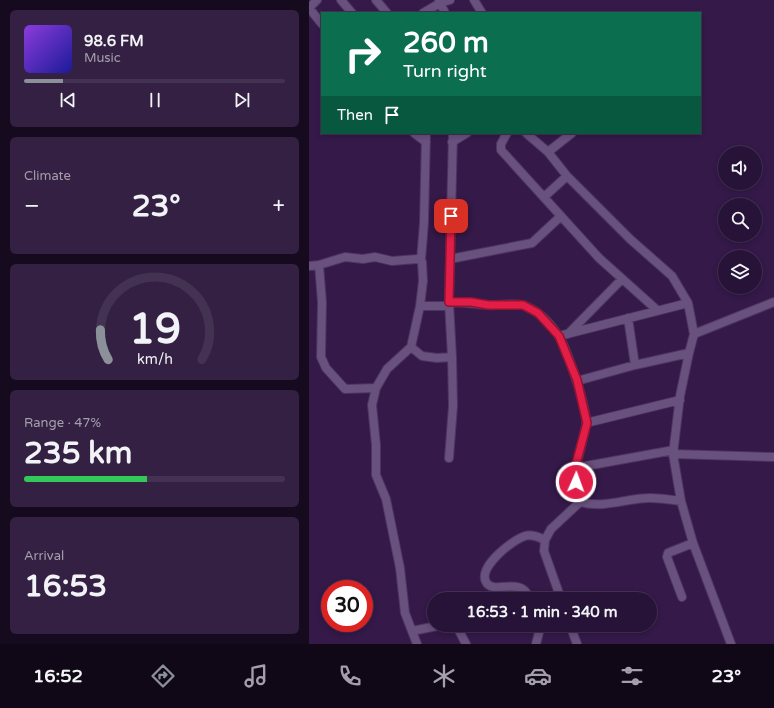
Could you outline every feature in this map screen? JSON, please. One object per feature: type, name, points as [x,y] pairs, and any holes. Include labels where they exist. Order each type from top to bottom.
[{"type":"street","points":[[317,0],[309,8],[321,23]]},
{"type":"street","points":[[341,0],[351,12]]},
{"type":"street","points":[[376,0],[386,12]]},
{"type":"street","points":[[425,12],[440,2],[450,0]]},
{"type":"street","points":[[474,0],[481,12]]},
{"type":"street","points":[[440,2],[445,12]]},
{"type":"street","points":[[449,458],[453,406],[449,304],[453,134]]},
{"type":"street","points":[[452,142],[465,134]]},
{"type":"street","points":[[506,134],[501,144],[501,150],[599,258],[657,310]]},
{"type":"street","points":[[527,134],[548,152],[567,176],[630,240],[672,276],[688,303],[694,334],[680,400],[673,452],[681,501],[693,543],[731,644]]},
{"type":"street","points":[[548,152],[570,134]]},
{"type":"street","points":[[417,644],[405,613],[400,568],[385,499],[376,475],[376,445],[372,405],[376,388],[387,369],[411,347],[420,306],[423,281],[421,260],[425,223],[426,137]]},
{"type":"street","points":[[544,198],[567,176]]},
{"type":"street","points":[[450,259],[532,243],[561,216]]},
{"type":"street","points":[[309,266],[319,265],[345,257],[363,259],[375,257],[392,261],[421,260]]},
{"type":"street","points":[[319,265],[322,302],[321,357],[326,368],[345,389],[376,388]]},
{"type":"street","points":[[568,334],[622,279]]},
{"type":"street","points":[[420,306],[471,302],[488,305],[523,305],[538,313],[559,336],[577,380],[587,423],[575,468],[577,496],[580,502],[586,504],[610,504],[650,498],[681,501]]},
{"type":"street","points":[[694,334],[774,302]]},
{"type":"street","points":[[559,336],[688,303]]},
{"type":"street","points":[[628,318],[635,365]]},
{"type":"street","points":[[411,347],[422,356],[437,358],[452,357]]},
{"type":"street","points":[[577,380],[689,353]]},
{"type":"street","points":[[587,423],[680,400]]},
{"type":"street","points":[[575,468],[673,452],[774,457]]},
{"type":"street","points":[[559,592],[544,551],[545,540],[551,529],[580,502]]},
{"type":"street","points":[[526,592],[525,590],[515,586],[492,587],[486,583],[484,578],[485,571],[501,550],[511,542],[525,536],[535,535],[545,540]]},
{"type":"street","points":[[682,597],[667,556],[668,553],[693,543]]},
{"type":"street","points":[[412,631],[427,628]]},
{"type":"street","points":[[460,632],[466,644]]},
{"type":"street","points":[[536,644],[539,632]]},
{"type":"street","points":[[573,632],[577,644]]},
{"type":"route","points":[[451,216],[449,302],[471,302],[488,305],[523,305],[538,313],[559,336],[577,380],[587,423],[575,468],[576,482]]}]
